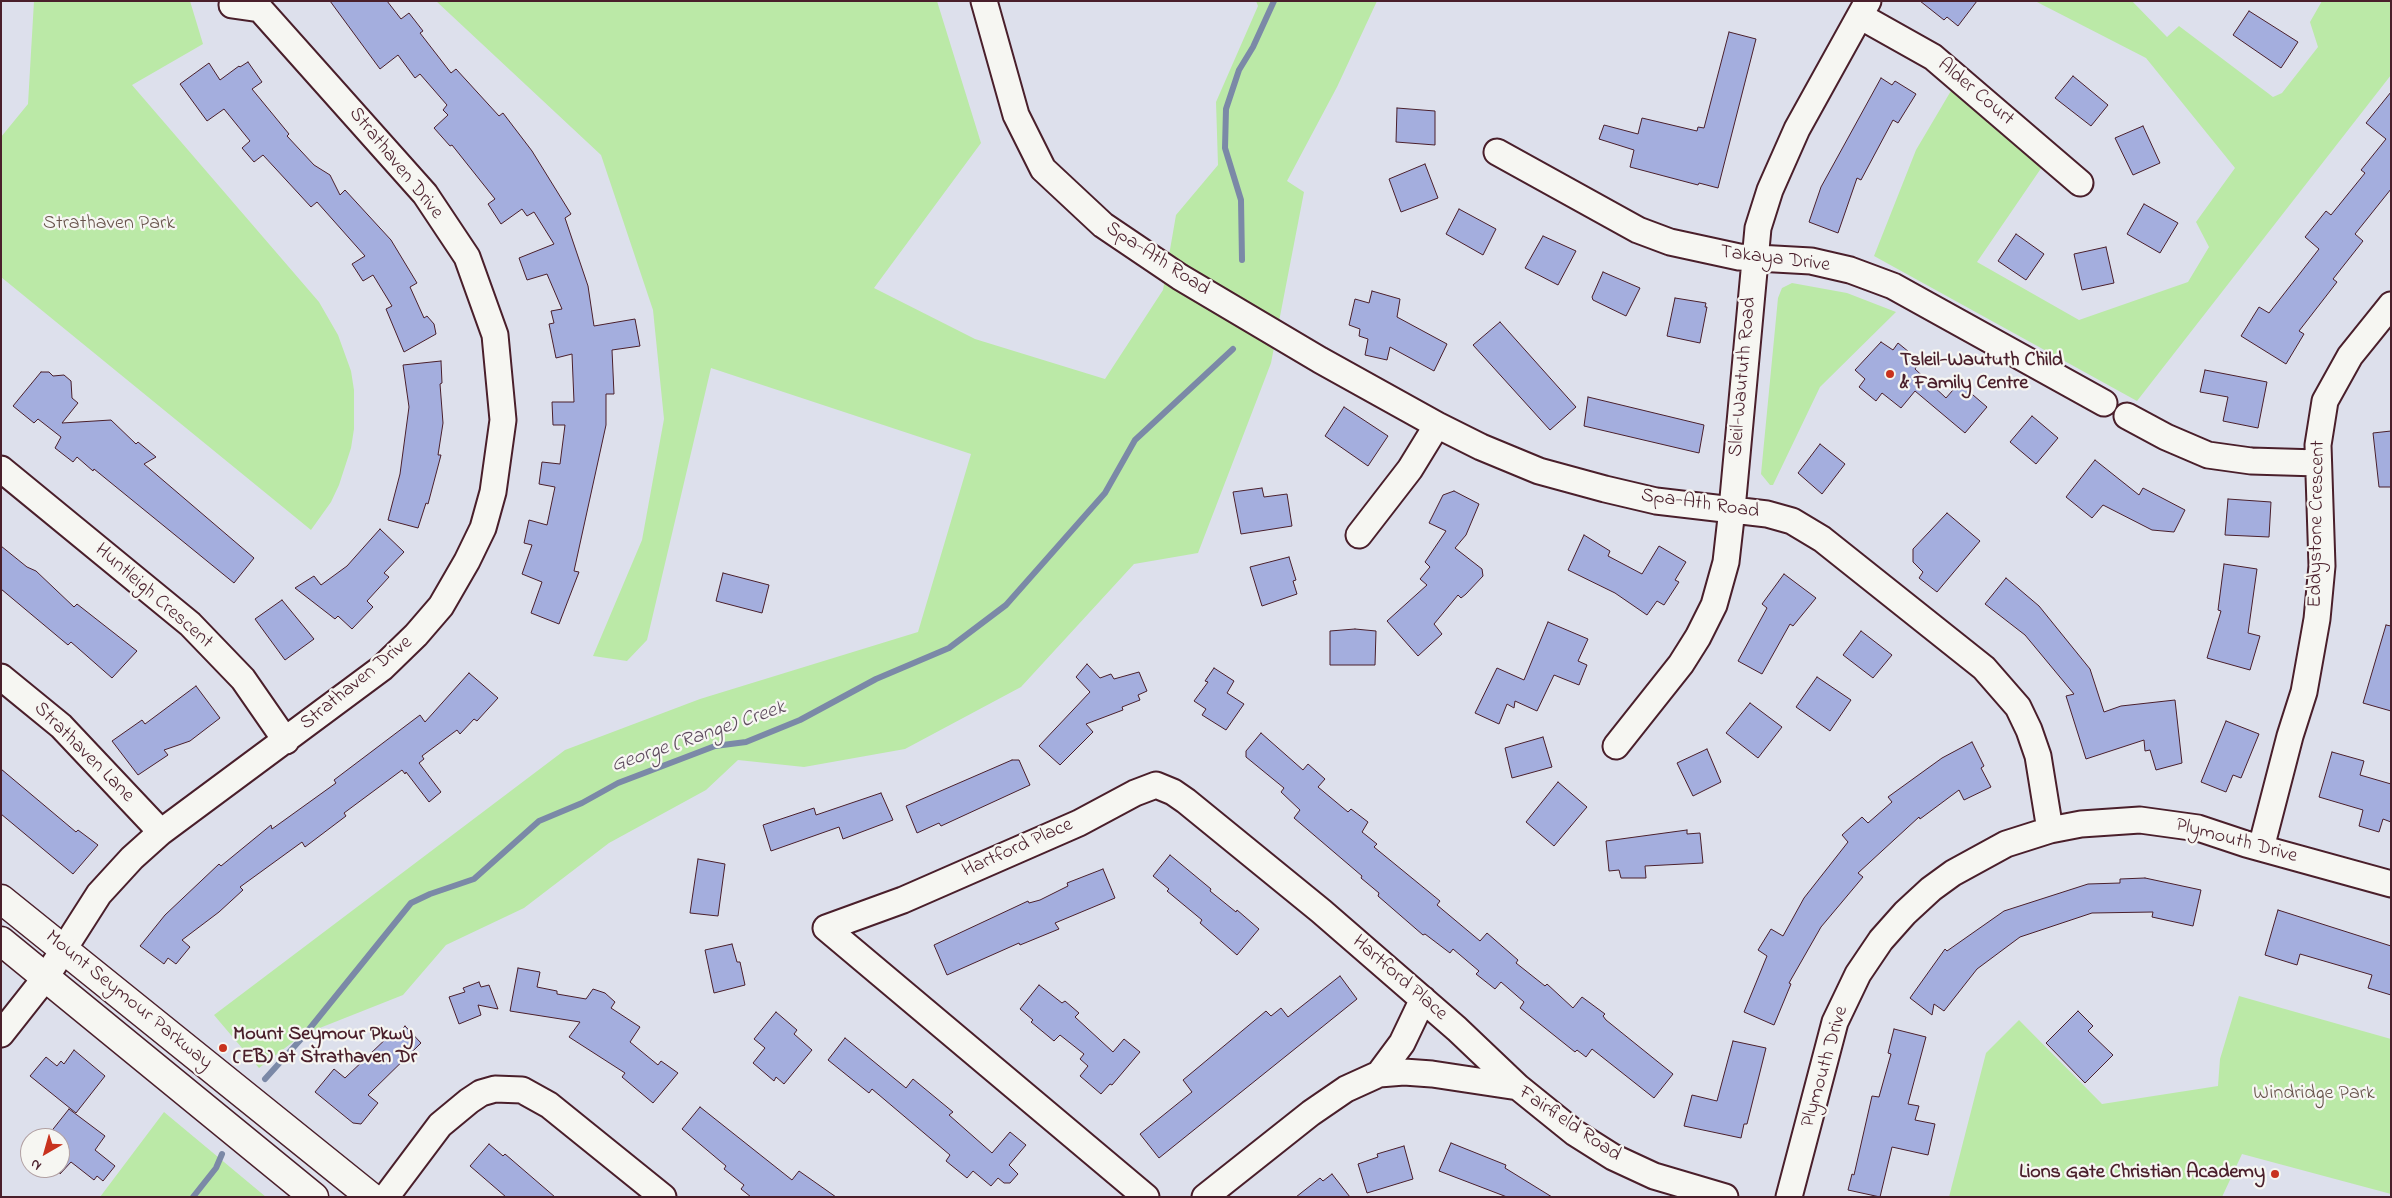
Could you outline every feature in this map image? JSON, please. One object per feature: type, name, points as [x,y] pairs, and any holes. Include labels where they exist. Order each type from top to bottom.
[{"type":"main road","name":"Mount Seymour Parkway","points":[[1,899],[371,1197]]},
{"type":"main road","name":"Mount Seymour Parkway","points":[[1,941],[314,1197]]},
{"type":"street","name":"Spa-Ath Road","points":[[984,1],[1016,115],[1043,169],[1103,226],[1180,277],[1320,360],[1436,425],[1481,447],[1539,470],[1596,487],[1656,501],[1767,514],[1792,521],[1822,539],[1984,668],[2018,707],[2038,756],[2050,830]]},
{"type":"street","name":"Strathaven Drive","points":[[1,1034],[46,977],[100,894],[132,858],[161,832],[286,742],[382,668],[416,636],[441,606],[467,562],[483,528],[493,492],[503,420],[495,335],[467,258],[425,194],[260,9],[232,5]]},
{"type":"street","name":"Alder Court","points":[[1864,9],[1932,57],[2080,183]]},
{"type":"street","name":"Sleil-Waututh Road","points":[[1616,746],[1681,664],[1698,637],[1714,605],[1726,562],[1744,400],[1754,258],[1758,228],[1781,162],[1811,102],[1864,9]]},
{"type":"street","name":"Takaya Drive","points":[[1497,152],[1638,230],[1705,251],[1754,258],[1811,261],[1850,270],[1893,286],[2104,403]]},
{"type":"street","name":"Eddystone Crescent","points":[[2261,848],[2287,744],[2304,692],[2317,619],[2322,557],[2318,464],[2319,438],[2325,401],[2350,356],[2391,305]]},
{"type":"street","points":[[2127,416],[2166,437],[2208,455],[2251,461],[2318,464]]},
{"type":"street","points":[[1359,535],[1410,469],[1436,425]]},
{"type":"street","name":"Huntleigh Crescent","points":[[1,469],[190,624],[243,679],[286,742]]},
{"type":"street","name":"Strathaven Lane","points":[[1,677],[61,726],[161,832]]},
{"type":"street","name":"Hartford Place","points":[[1146,1197],[826,928],[929,888],[1079,823],[1135,793],[1156,785],[1186,801],[1321,911],[1423,999],[1518,1087]]},
{"type":"street","name":"Plymouth Drive","points":[[1789,1197],[1836,1022],[1858,974],[1881,940],[1904,914],[1931,889],[1953,873],[2006,844],[2050,830],[2140,820],[2198,828],[2261,848],[2391,884]]},
{"type":"street","name":"Fairfield Road","points":[[1379,1074],[1402,1043],[1423,999]]},
{"type":"street","name":"Fairfield Road","points":[[1205,1197],[1311,1113],[1346,1089],[1379,1074],[1432,1074],[1518,1087],[1575,1133],[1613,1157],[1654,1176],[1725,1197]]},
{"type":"street","points":[[386,1197],[440,1125],[456,1110],[481,1093],[495,1089],[509,1089],[522,1090],[549,1105],[663,1197]]},
{"type":"green space","name":"Strathaven Park","points":[[34,1],[190,1],[203,44],[132,85],[319,302],[338,335],[351,371],[354,390],[354,429],[351,448],[339,485],[331,502],[311,530],[1,277],[1,137],[28,104]]},
{"type":"green space","points":[[436,1],[937,1],[981,143],[874,288],[975,339],[1105,379],[1163,290],[1176,215],[1218,165],[1216,102],[1258,6],[1256,1],[1377,1],[1337,87],[1287,181],[1304,192],[1271,363],[1198,553],[1134,564],[1021,687],[905,749],[804,767],[738,760],[706,790],[609,843],[524,908],[446,945],[403,995],[302,1035],[259,1068],[214,1015],[565,750],[700,699],[918,632],[971,454],[711,368],[647,640],[627,661],[593,656],[642,540],[664,419],[653,310],[601,155]]},
{"type":"green space","points":[[2035,1],[2132,1],[2167,37],[2179,26],[2273,97],[2282,93],[2318,47],[2310,22],[2322,1],[2391,1],[2391,75],[2137,401],[1874,256],[1916,150],[1955,84],[2044,164],[1977,262],[2079,320],[2188,282],[2209,247],[2196,222],[2235,168],[2146,58]]},
{"type":"green space","points":[[1792,283],[1847,293],[1896,312],[1820,387],[1773,485],[1770,485],[1761,474],[1778,298],[1782,288]]},
{"type":"green space","name":"Windridge Park","points":[[2239,996],[2391,1039],[2391,1194],[2242,1154],[2222,1197],[1949,1197],[1986,1053],[2019,1020],[2102,1104],[2218,1086],[2220,1059]]},
{"type":"green space","points":[[164,1112],[266,1197],[100,1197]]},
{"type":"building","points":[[330,1],[387,1],[401,19],[409,13],[423,31],[420,33],[451,73],[456,69],[499,116],[503,113],[532,151],[571,214],[565,218],[588,286],[594,326],[635,319],[640,346],[612,350],[614,394],[606,394],[606,425],[574,571],[579,572],[559,624],[531,613],[542,582],[522,574],[532,545],[524,543],[529,520],[547,525],[555,487],[539,484],[542,462],[560,464],[565,425],[553,425],[552,402],[574,402],[572,354],[556,358],[549,324],[554,323],[551,311],[562,309],[547,274],[527,280],[519,258],[554,244],[534,212],[527,216],[522,209],[501,224],[488,204],[495,199],[452,145],[450,146],[434,128],[448,115],[443,110],[447,105],[420,74],[415,78],[398,55],[380,69]]},
{"type":"building","points":[[1920,1],[1977,1],[1958,26],[1947,17],[1944,20]]},
{"type":"building","points":[[2249,11],[2298,42],[2281,68],[2233,35]]},
{"type":"building","points":[[1729,32],[1756,39],[1718,188],[1699,183],[1698,185],[1630,167],[1634,150],[1599,139],[1604,125],[1638,134],[1642,118],[1697,131],[1698,127],[1704,128]]},
{"type":"building","points":[[248,62],[262,82],[252,89],[289,134],[287,136],[314,165],[330,175],[340,195],[345,190],[391,240],[417,283],[410,287],[424,318],[427,316],[434,324],[436,334],[404,352],[386,309],[392,306],[373,275],[363,281],[352,264],[365,256],[317,202],[311,207],[263,155],[254,162],[242,148],[250,141],[224,109],[207,121],[180,84],[209,63],[220,80],[239,66]]},
{"type":"building","points":[[2073,76],[2108,105],[2091,126],[2055,98]]},
{"type":"building","points":[[1881,78],[1892,85],[1895,81],[1916,94],[1898,123],[1893,120],[1861,180],[1857,178],[1838,233],[1809,222],[1821,187]]},
{"type":"building","points":[[2391,92],[2391,189],[2355,234],[2363,241],[2333,279],[2337,282],[2299,331],[2304,334],[2286,364],[2241,336],[2259,307],[2269,313],[2319,249],[2305,237],[2326,211],[2331,215],[2365,173],[2361,170],[2386,139],[2366,123]]},
{"type":"building","points":[[1397,108],[1435,111],[1435,145],[1396,142]]},
{"type":"building","points":[[2143,126],[2160,163],[2133,175],[2115,138]]},
{"type":"building","points":[[1425,164],[1438,198],[1401,212],[1389,179]]},
{"type":"building","points":[[2144,204],[2178,223],[2160,253],[2127,234]]},
{"type":"building","points":[[1459,209],[1496,229],[1483,255],[1446,234]]},
{"type":"building","points":[[2016,234],[2044,254],[2026,280],[1998,261]]},
{"type":"building","points":[[1543,236],[1576,251],[1558,285],[1525,268]]},
{"type":"building","points":[[2106,247],[2114,283],[2082,290],[2074,254]]},
{"type":"building","points":[[1603,272],[1640,288],[1626,316],[1593,300],[1592,297]]},
{"type":"building","points":[[1372,291],[1400,299],[1397,317],[1447,344],[1434,371],[1390,347],[1387,360],[1365,355],[1368,339],[1359,336],[1360,329],[1349,325],[1355,299],[1369,303]]},
{"type":"building","points":[[1675,298],[1706,303],[1705,307],[1707,307],[1700,343],[1667,336]]},
{"type":"building","points":[[1500,322],[1576,407],[1550,430],[1473,345]]},
{"type":"building","name":"Tsleil-Waututh Child & Family Centre","points":[[1881,342],[1893,350],[1898,343],[1920,361],[1915,369],[1946,398],[1959,383],[1987,407],[1965,433],[1915,391],[1901,408],[1882,393],[1876,401],[1859,387],[1865,379],[1855,370]]},
{"type":"building","points":[[441,361],[442,383],[440,384],[443,423],[438,455],[441,455],[428,504],[426,503],[418,528],[388,520],[400,474],[409,407],[403,365]]},
{"type":"building","points":[[2205,370],[2267,382],[2258,428],[2223,421],[2228,397],[2200,392]]},
{"type":"building","points":[[41,372],[49,372],[53,376],[64,375],[71,381],[72,398],[78,403],[62,423],[111,420],[136,444],[138,442],[156,457],[144,464],[254,558],[234,583],[94,469],[93,471],[77,457],[73,462],[55,448],[61,437],[38,419],[34,423],[13,406]]},
{"type":"building","points":[[1588,397],[1704,425],[1699,453],[1584,426]]},
{"type":"building","points":[[1344,407],[1388,436],[1368,466],[1325,436]]},
{"type":"building","points":[[2032,416],[2058,438],[2036,464],[2010,442]]},
{"type":"building","points":[[2391,431],[2391,487],[2379,487],[2373,433]]},
{"type":"building","points":[[1820,444],[1845,464],[1822,494],[1798,473]]},
{"type":"building","points":[[2095,460],[2139,495],[2143,488],[2185,510],[2174,532],[2152,530],[2103,505],[2092,518],[2066,497]]},
{"type":"building","points":[[1262,488],[1264,497],[1287,494],[1292,526],[1241,534],[1233,492]]},
{"type":"building","points":[[1454,491],[1479,504],[1466,535],[1455,548],[1482,569],[1483,576],[1461,598],[1458,595],[1434,624],[1442,634],[1418,656],[1387,621],[1427,585],[1420,579],[1430,567],[1425,562],[1446,531],[1429,523],[1443,495]]},
{"type":"building","points":[[2228,499],[2271,502],[2269,537],[2225,535]]},
{"type":"building","points":[[1947,513],[1980,541],[1937,592],[1919,578],[1923,572],[1913,562],[1913,549]]},
{"type":"building","points":[[380,529],[404,552],[384,573],[389,577],[367,601],[373,607],[352,629],[338,616],[335,619],[295,588],[314,576],[321,585],[347,566]]},
{"type":"building","points":[[1584,535],[1610,551],[1608,556],[1642,574],[1659,546],[1686,562],[1675,580],[1679,582],[1664,605],[1657,601],[1647,615],[1615,593],[1568,570]]},
{"type":"building","points":[[1,546],[27,567],[36,571],[74,607],[77,604],[137,651],[112,678],[71,642],[68,645],[1,589]]},
{"type":"building","points":[[1289,557],[1296,580],[1293,581],[1297,594],[1262,606],[1250,567]]},
{"type":"building","points":[[2224,564],[2257,569],[2248,633],[2260,636],[2250,670],[2207,658],[2221,611],[2218,610]]},
{"type":"building","points":[[723,573],[769,585],[762,613],[716,601]]},
{"type":"building","points":[[1784,574],[1816,598],[1793,626],[1790,624],[1762,674],[1738,661],[1767,608],[1762,604]]},
{"type":"building","points":[[2006,578],[2039,606],[2090,669],[2104,712],[2121,706],[2175,700],[2182,763],[2156,770],[2150,750],[2145,751],[2144,740],[2086,759],[2066,696],[2074,694],[2025,635],[1985,604]]},
{"type":"building","points":[[282,600],[314,639],[285,660],[255,619]]},
{"type":"building","points":[[1548,622],[1588,639],[1578,661],[1587,665],[1579,685],[1554,675],[1537,711],[1515,701],[1514,708],[1507,704],[1499,724],[1475,713],[1497,668],[1524,680]]},
{"type":"building","points":[[2386,625],[2391,626],[2391,711],[2363,703]]},
{"type":"building","points":[[1355,629],[1376,631],[1375,665],[1330,665],[1330,631]]},
{"type":"building","points":[[1861,631],[1892,655],[1873,678],[1843,655]]},
{"type":"building","points":[[1087,664],[1100,678],[1111,674],[1114,679],[1139,672],[1147,691],[1138,695],[1140,700],[1122,707],[1123,710],[1086,724],[1093,732],[1060,765],[1039,746],[1090,692],[1076,677]]},
{"type":"building","points":[[1214,668],[1234,681],[1227,693],[1244,704],[1226,730],[1202,715],[1206,709],[1194,701],[1208,682],[1205,681]]},
{"type":"building","points":[[469,673],[498,698],[477,721],[474,719],[460,734],[457,730],[422,756],[424,759],[419,763],[441,792],[429,802],[406,772],[405,774],[402,770],[344,813],[346,816],[305,847],[302,842],[240,887],[243,890],[219,912],[182,940],[190,947],[176,964],[168,958],[164,964],[140,946],[165,915],[219,864],[221,866],[271,825],[272,829],[336,783],[334,780],[420,715],[425,722]]},
{"type":"building","points":[[1817,677],[1851,700],[1830,731],[1796,707]]},
{"type":"building","points":[[196,686],[220,718],[190,741],[164,750],[168,755],[138,775],[112,741],[142,720],[145,724]]},
{"type":"building","points":[[1750,703],[1782,727],[1758,758],[1726,733]]},
{"type":"building","points":[[2226,721],[2259,734],[2241,778],[2233,775],[2226,792],[2201,782]]},
{"type":"building","points":[[1261,733],[1303,770],[1308,764],[1325,779],[1318,787],[1348,812],[1351,809],[1368,822],[1362,832],[1377,844],[1374,847],[1440,901],[1437,905],[1480,941],[1487,933],[1518,960],[1516,963],[1545,986],[1547,984],[1573,1008],[1582,997],[1605,1014],[1603,1016],[1606,1020],[1673,1074],[1654,1098],[1592,1049],[1586,1057],[1577,1050],[1575,1052],[1520,1008],[1524,1002],[1501,982],[1495,989],[1476,974],[1479,971],[1453,949],[1450,953],[1425,934],[1423,935],[1378,896],[1379,893],[1361,878],[1362,876],[1294,818],[1300,810],[1281,792],[1284,788],[1246,757],[1246,751]]},
{"type":"building","points":[[1543,737],[1552,767],[1512,778],[1505,748]]},
{"type":"building","points":[[1972,742],[1984,766],[1981,768],[1991,787],[1964,800],[1959,790],[1920,819],[1919,817],[1858,873],[1863,877],[1821,927],[1789,983],[1791,984],[1774,1025],[1744,1012],[1767,956],[1758,950],[1771,929],[1783,936],[1804,898],[1848,842],[1842,835],[1862,817],[1868,823],[1892,802],[1888,797],[1942,758]]},
{"type":"building","points":[[1707,749],[1721,782],[1693,796],[1677,763]]},
{"type":"building","points":[[2332,752],[2364,761],[2360,775],[2391,784],[2391,822],[2383,819],[2379,832],[2359,826],[2363,810],[2319,797]]},
{"type":"building","points":[[1012,760],[1019,760],[1030,785],[941,826],[939,823],[917,833],[906,806]]},
{"type":"building","points":[[1,769],[76,832],[78,830],[98,845],[73,874],[1,814]]},
{"type":"building","points":[[1558,782],[1587,807],[1554,846],[1526,822]]},
{"type":"building","points":[[881,793],[893,820],[843,839],[839,827],[771,851],[763,825],[814,808],[816,815]]},
{"type":"building","points":[[1687,830],[1687,834],[1700,833],[1703,863],[1645,866],[1646,878],[1621,878],[1619,870],[1609,871],[1606,841]]},
{"type":"building","points":[[1170,855],[1211,889],[1210,891],[1236,912],[1237,910],[1259,929],[1237,955],[1200,923],[1202,920],[1167,891],[1169,889],[1153,876]]},
{"type":"building","points":[[698,859],[725,864],[718,916],[690,913]]},
{"type":"building","points":[[1103,869],[1115,898],[1055,923],[1059,929],[1020,945],[1019,943],[947,975],[934,945],[1028,901],[1029,903],[1040,900],[1068,886],[1067,883]]},
{"type":"building","points":[[2145,878],[2201,890],[2193,926],[2152,917],[2153,912],[2092,913],[2020,937],[1977,969],[1944,1011],[1934,1004],[1932,1015],[1910,998],[1945,949],[1947,951],[2004,911],[2088,884],[2120,883],[2120,879]]},
{"type":"building","points":[[2278,910],[2391,946],[2391,995],[2368,988],[2372,975],[2300,954],[2297,965],[2265,955]]},
{"type":"building","points":[[732,944],[737,962],[740,962],[745,985],[714,993],[705,950]]},
{"type":"building","points":[[518,968],[540,972],[537,987],[557,991],[557,994],[586,999],[593,989],[605,993],[615,1002],[611,1008],[640,1027],[630,1042],[658,1065],[661,1061],[678,1073],[653,1103],[622,1077],[625,1073],[569,1037],[580,1022],[510,1011]]},
{"type":"building","points":[[1340,976],[1357,999],[1159,1158],[1140,1134],[1192,1092],[1183,1080],[1266,1011],[1271,1016],[1281,1008],[1288,1017]]},
{"type":"building","points":[[479,982],[481,987],[489,985],[498,1009],[478,1005],[481,1015],[459,1024],[449,997],[465,992],[463,988]]},
{"type":"building","points":[[1039,985],[1062,1003],[1065,1001],[1079,1013],[1075,1017],[1113,1052],[1124,1039],[1140,1052],[1112,1085],[1110,1084],[1101,1094],[1080,1076],[1088,1066],[1080,1059],[1084,1054],[1060,1035],[1054,1041],[1031,1022],[1033,1020],[1020,1009]]},
{"type":"building","points":[[2078,1011],[2093,1026],[2088,1031],[2113,1055],[2085,1083],[2046,1043]]},
{"type":"building","points":[[776,1012],[797,1030],[794,1034],[812,1050],[784,1084],[776,1077],[774,1081],[753,1063],[765,1048],[754,1039]]},
{"type":"building","points":[[405,1026],[421,1043],[368,1095],[378,1103],[361,1124],[353,1123],[315,1092],[334,1069],[345,1078],[392,1033],[395,1036]]},
{"type":"building","points":[[1894,1029],[1926,1037],[1908,1104],[1919,1106],[1915,1120],[1935,1124],[1928,1155],[1892,1147],[1880,1197],[1848,1190],[1852,1174],[1854,1175],[1872,1096],[1879,1097],[1891,1054],[1888,1053]]},
{"type":"building","points":[[845,1038],[906,1088],[913,1079],[953,1112],[949,1115],[992,1153],[1010,1132],[1026,1145],[1009,1165],[1018,1174],[1010,1183],[1004,1183],[998,1178],[991,1186],[973,1171],[967,1178],[946,1161],[950,1155],[872,1089],[869,1093],[828,1060]]},
{"type":"building","points":[[1733,1041],[1766,1048],[1747,1124],[1744,1124],[1741,1138],[1684,1126],[1692,1095],[1717,1101]]},
{"type":"building","points":[[74,1050],[105,1076],[76,1113],[30,1076],[46,1057],[57,1066],[61,1061],[64,1064]]},
{"type":"building","points":[[700,1107],[792,1180],[799,1171],[836,1197],[751,1197],[741,1189],[744,1185],[724,1169],[726,1166],[682,1129]]},
{"type":"building","points":[[69,1109],[105,1136],[95,1150],[115,1166],[103,1181],[97,1176],[94,1180],[70,1163],[70,1128],[54,1128]]},
{"type":"building","points":[[1451,1143],[1506,1165],[1505,1168],[1552,1197],[1507,1197],[1439,1171]]},
{"type":"building","points":[[489,1144],[503,1156],[505,1154],[555,1197],[506,1197],[470,1166]]},
{"type":"building","points":[[1404,1146],[1413,1179],[1367,1193],[1358,1164],[1378,1157],[1377,1154]]},
{"type":"building","points":[[1332,1174],[1350,1197],[1296,1197],[1320,1178],[1323,1181]]},
{"type":"waterway","name":"George (Range) Creek","points":[[1242,260],[1241,200],[1225,148],[1226,109],[1239,70],[1253,47],[1274,1]]},
{"type":"waterway","name":"George (Range) Creek","points":[[265,1079],[302,1038],[411,903],[430,894],[474,879],[539,821],[582,803],[618,783],[715,746],[746,742],[800,720],[876,679],[949,648],[1006,605],[1105,493],[1135,440],[1233,349]]},
{"type":"waterway","name":"George (Range) Creek","points":[[193,1197],[216,1168],[222,1154]]},
{"type":"place","name":"Tsleil-Waututh Child & Family Centre","points":[[1890,374]]},
{"type":"place","name":"Mount Seymour Pkwy (EB) at Strathaven Dr","points":[[223,1048]]},
{"type":"place","name":"Lions Gate Christian Academy","points":[[2275,1174]]}]
